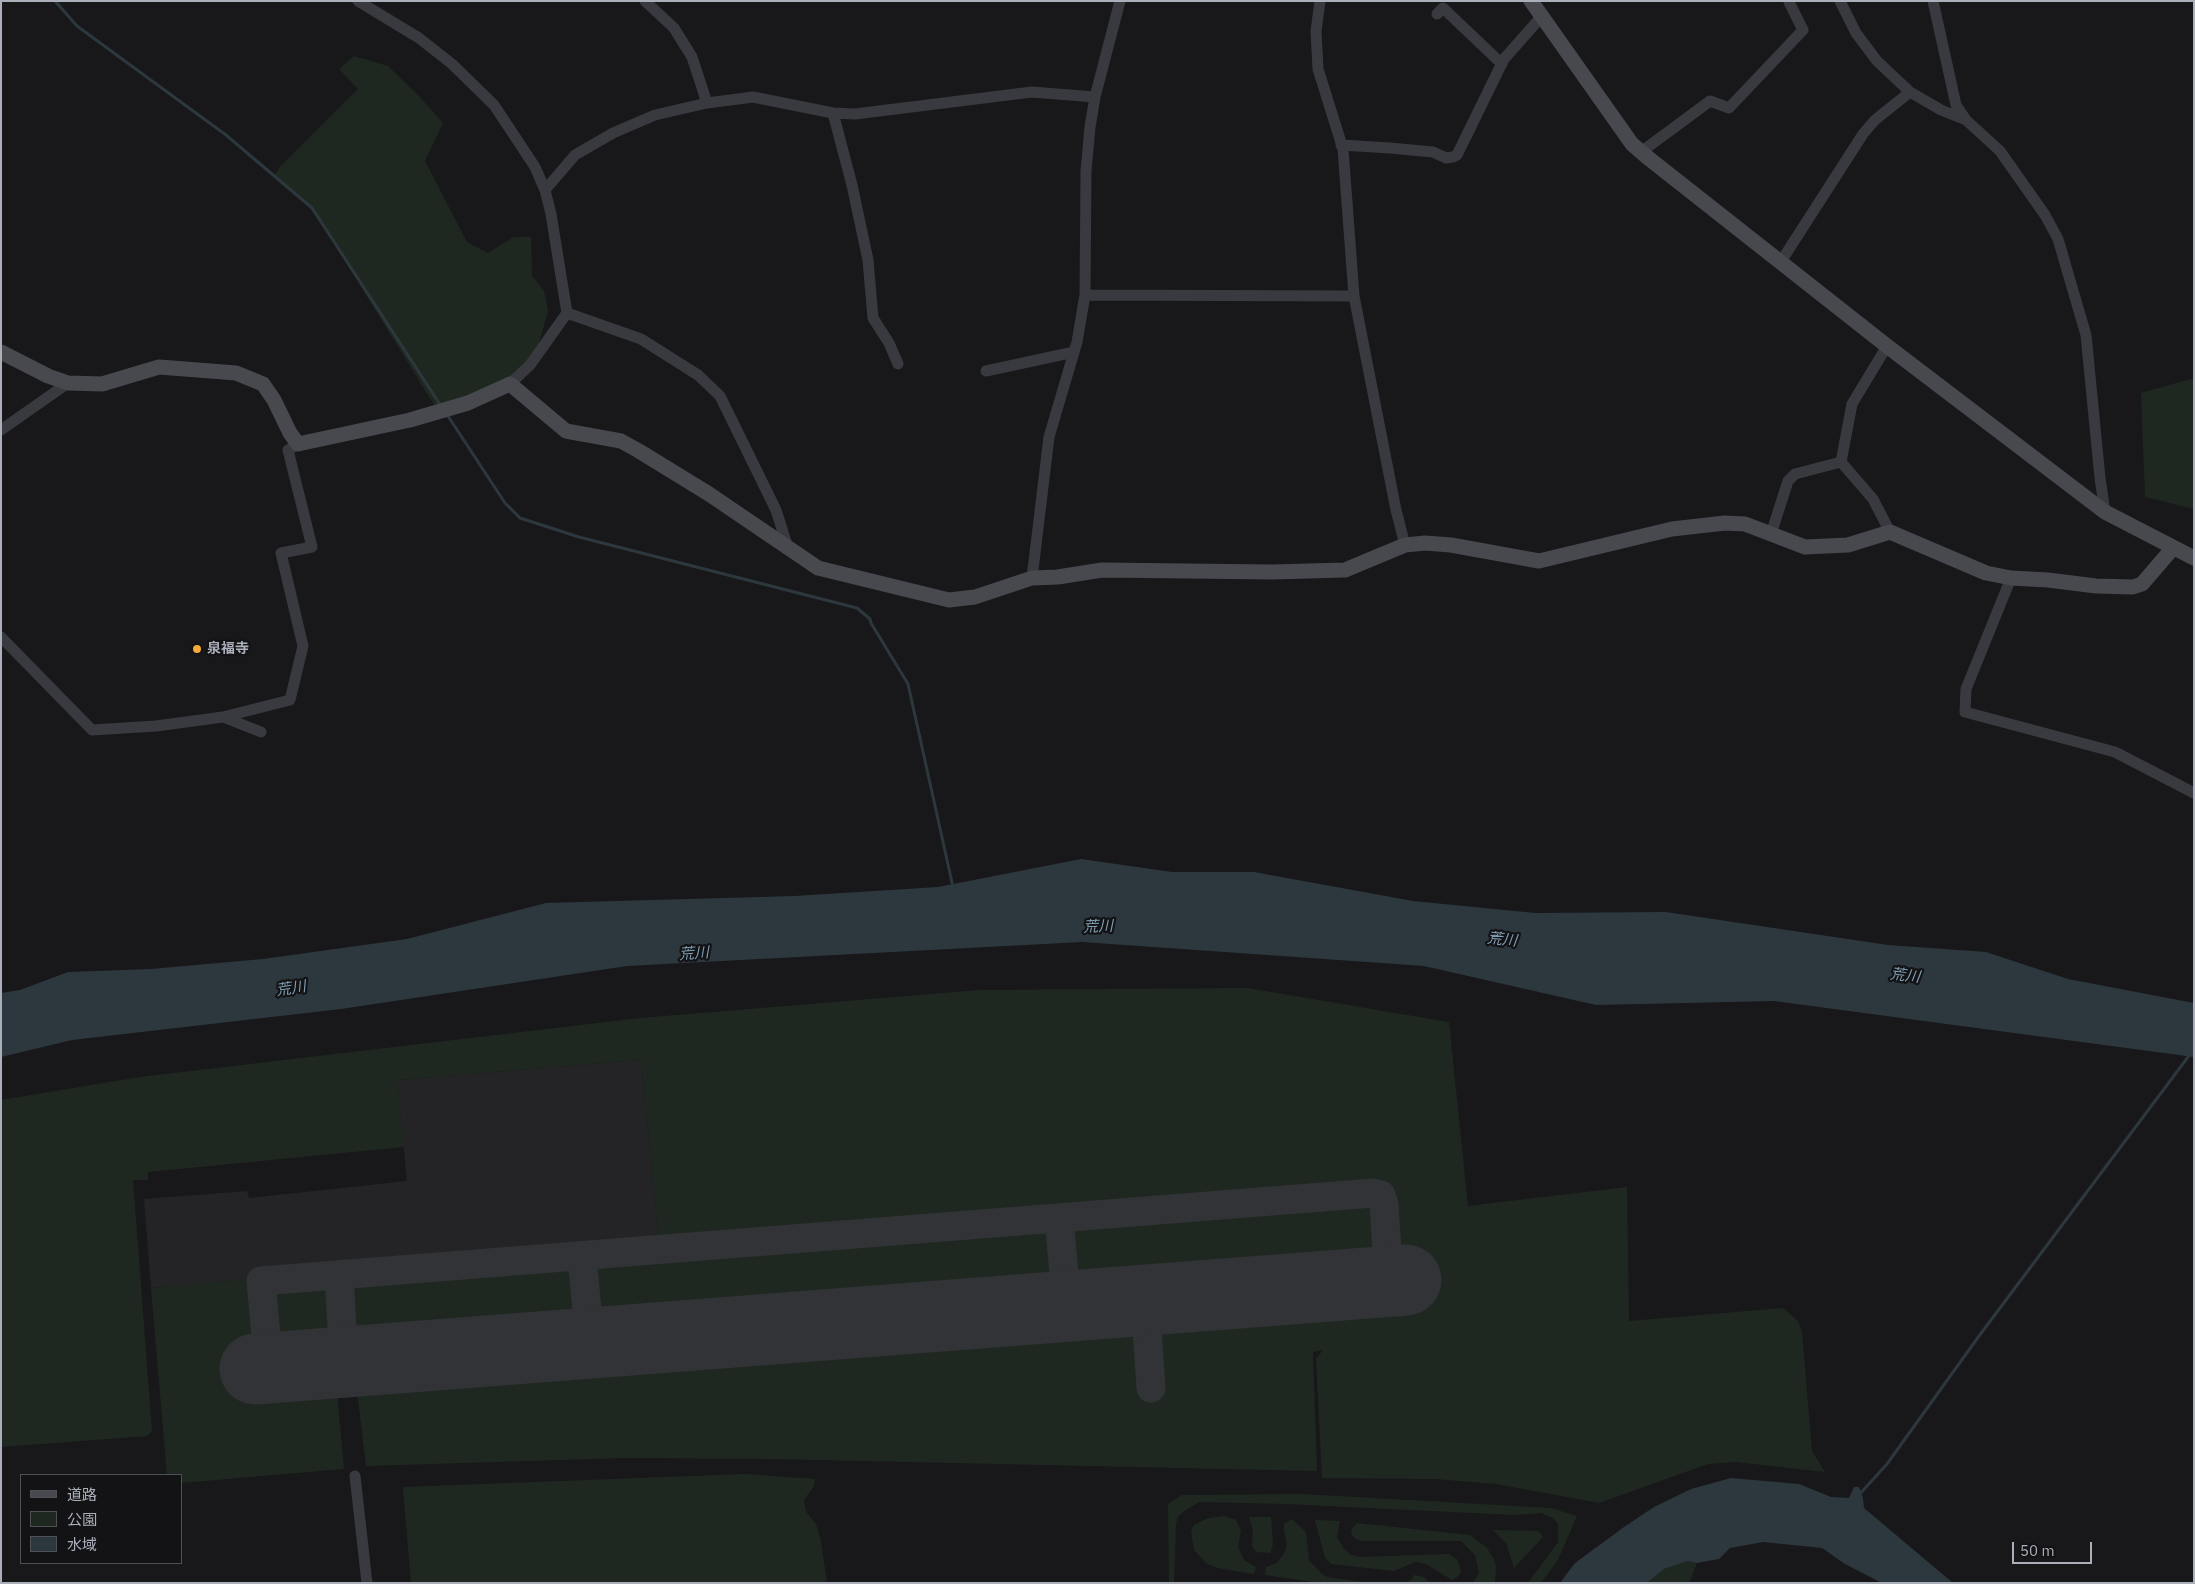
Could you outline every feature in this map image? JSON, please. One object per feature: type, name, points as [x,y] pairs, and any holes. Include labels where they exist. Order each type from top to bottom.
[{"type":"street","points":[[1,637],[92,730],[156,726],[223,717],[290,700],[303,646],[281,553],[312,547],[288,450],[298,444],[410,420],[468,403],[510,384],[530,365],[568,313],[545,190],[535,167],[494,105],[452,64],[419,38],[358,1]]},
{"type":"street","points":[[645,1],[674,28],[692,57],[707,103]]},
{"type":"street","points":[[1032,578],[1049,437],[1074,352],[1085,295],[1086,171],[1090,127],[1095,98],[1120,1]]},
{"type":"street","points":[[1320,1],[1316,31],[1318,69],[1342,145],[1354,296],[1396,510],[1405,545]]},
{"type":"street","points":[[1532,1],[1632,144],[1641,152],[1887,346],[2105,512],[2194,558]]},
{"type":"street","points":[[1641,152],[1710,101],[1729,108],[1804,30],[1790,1]]},
{"type":"street","points":[[1840,1],[1856,33],[1877,61],[1910,92],[1941,110],[1966,120]]},
{"type":"street","points":[[1933,1],[1956,105],[1966,120],[2000,151],[2045,215],[2058,239],[2086,335],[2105,512]]},
{"type":"street","points":[[1436,14],[1443,8],[1502,64]]},
{"type":"street","points":[[1342,145],[1433,152],[1446,158],[1457,155],[1502,64],[1542,16]]},
{"type":"street","points":[[545,190],[575,155],[612,132],[656,115],[707,103],[753,97],[833,113],[855,114],[1032,92],[1095,98]]},
{"type":"street","points":[[1780,262],[1863,134],[1876,120],[1910,92]]},
{"type":"street","points":[[833,113],[852,185],[868,260],[873,318],[890,343],[898,364]]},
{"type":"street","points":[[1085,295],[1354,296]]},
{"type":"street","points":[[568,313],[641,339],[698,375],[720,396],[776,510],[788,548]]},
{"type":"street","points":[[1841,462],[1852,404],[1887,346]]},
{"type":"street","points":[[1,352],[48,376],[68,383],[102,384],[159,367],[236,373],[263,384],[298,444]]},
{"type":"street","points":[[986,371],[1074,352]]},
{"type":"street","points":[[1,430],[68,383]]},
{"type":"street","points":[[510,384],[566,431],[620,441],[709,494],[818,568],[949,600],[975,597],[1032,578],[1058,577],[1102,570],[1272,572],[1345,570],[1405,545],[1425,543],[1451,545],[1539,561],[1672,529],[1725,523],[1745,524],[1805,547],[1848,544],[1890,532],[1986,572],[2011,578],[2096,586],[2133,587],[2142,584],[2173,548]]},
{"type":"street","points":[[1841,462],[1873,499],[1890,532]]},
{"type":"street","points":[[1771,534],[1788,481],[1795,474],[1841,462]]},
{"type":"street","points":[[2011,578],[1966,688],[1965,712],[2115,752],[2194,793]]},
{"type":"street","points":[[223,717],[261,732]]},
{"type":"street","points":[[356,1476],[367,1583]]},
{"type":"shaded area","points":[[641,1060],[659,1241],[151,1288],[144,1199],[247,1191],[249,1198],[407,1181],[397,1080]]},
{"type":"green space","points":[[354,56],[388,66],[443,123],[425,161],[467,242],[488,253],[514,237],[531,237],[532,276],[544,291],[548,311],[534,361],[510,384],[438,411],[312,208],[274,176],[279,168],[358,89],[339,69]]},
{"type":"green space","points":[[2194,378],[2194,509],[2145,497],[2141,393]]},
{"type":"green space","points":[[1247,988],[1449,1022],[1468,1206],[1627,1187],[1629,1321],[1783,1308],[1798,1321],[1802,1332],[1812,1451],[1825,1472],[1736,1462],[1708,1464],[1599,1503],[1496,1484],[1435,1479],[1322,1478],[1316,1359],[1323,1350],[1313,1352],[1317,1471],[773,1459],[625,1458],[366,1466],[356,1383],[1411,1297],[1410,1261],[1397,1263],[1390,1184],[659,1241],[641,1060],[397,1080],[404,1147],[148,1172],[148,1180],[133,1180],[152,1431],[147,1436],[1,1447],[1,1100],[140,1077],[640,1018],[979,990]]},
{"type":"green space","points":[[1373,1203],[1378,1264],[1074,1286],[1067,1226]]},
{"type":"green space","points":[[1049,1227],[1055,1288],[599,1325],[594,1266]]},
{"type":"green space","points":[[574,1268],[575,1325],[352,1340],[348,1283]]},
{"type":"green space","points":[[256,1278],[260,1348],[248,1351],[253,1393],[336,1382],[344,1469],[182,1483],[182,1474],[167,1474],[151,1288]]},
{"type":"green space","points":[[326,1283],[331,1341],[276,1347],[270,1290]]},
{"type":"green space","points":[[745,1474],[815,1479],[814,1486],[804,1500],[806,1512],[816,1524],[821,1541],[827,1583],[411,1583],[403,1487]]},
{"type":"green space","points":[[1302,1494],[1551,1508],[1577,1516],[1558,1560],[1541,1583],[1528,1583],[1558,1542],[1558,1524],[1553,1518],[1541,1513],[1515,1515],[1286,1504],[1199,1502],[1178,1517],[1176,1524],[1174,1583],[1169,1583],[1168,1504],[1175,1499],[1182,1495]]},
{"type":"green space","points":[[1225,1516],[1236,1520],[1241,1530],[1238,1547],[1244,1560],[1256,1567],[1254,1574],[1218,1568],[1207,1564],[1194,1550],[1191,1531],[1194,1525],[1208,1518]]},
{"type":"green space","points":[[1249,1517],[1271,1517],[1273,1544],[1270,1553],[1256,1552],[1252,1546],[1253,1531]]},
{"type":"green space","points":[[1292,1519],[1306,1532],[1309,1560],[1321,1573],[1327,1577],[1370,1583],[1319,1583],[1265,1575],[1266,1567],[1277,1563],[1285,1552],[1287,1543],[1284,1524]]},
{"type":"green space","points":[[1315,1520],[1340,1521],[1337,1537],[1344,1549],[1351,1555],[1359,1557],[1448,1554],[1457,1559],[1461,1571],[1459,1576],[1452,1580],[1426,1564],[1415,1562],[1394,1571],[1331,1564],[1325,1558]]},
{"type":"green space","points":[[1357,1523],[1470,1535],[1487,1548],[1493,1558],[1496,1565],[1495,1583],[1473,1583],[1479,1573],[1475,1555],[1461,1541],[1363,1541],[1356,1539],[1352,1535],[1351,1530]]},
{"type":"green space","points":[[1493,1530],[1539,1531],[1543,1537],[1514,1568],[1506,1543]]},
{"type":"green space","points":[[1688,1561],[1697,1563],[1689,1583],[1647,1583],[1664,1569]]},
{"type":"green space","points":[[1414,1575],[1424,1577],[1430,1583],[1405,1583],[1411,1580]]},
{"type":"water","name":"荒川","points":[[1081,859],[1172,872],[1254,872],[1413,901],[1535,913],[1666,912],[1888,945],[1986,952],[2068,979],[2194,1003],[2194,1057],[1774,1001],[1596,1005],[1424,966],[1082,942],[627,966],[341,1009],[72,1040],[1,1057],[1,993],[20,990],[68,972],[151,969],[263,959],[407,939],[546,903],[795,896],[938,887]]},
{"type":"water","points":[[1731,1478],[1799,1484],[1831,1497],[1849,1498],[1854,1487],[1859,1487],[1864,1508],[1953,1583],[1882,1583],[1845,1564],[1822,1548],[1763,1542],[1730,1548],[1719,1559],[1697,1563],[1688,1561],[1664,1569],[1647,1583],[1560,1583],[1575,1563],[1654,1507],[1691,1489]]},
{"type":"waterway","points":[[55,1],[77,26],[226,135],[312,208],[441,406]]},
{"type":"waterway","points":[[446,413],[505,503],[520,518],[579,537],[857,608],[870,619],[908,684],[953,887]]},
{"type":"waterway","points":[[1858,1496],[1887,1464],[1979,1336],[2194,1049]]},
{"type":"taxiway","points":[[269,1368],[261,1281],[1373,1193],[1381,1195],[1384,1205],[1389,1281]]},
{"type":"taxiway","points":[[1059,1218],[1067,1306]]},
{"type":"taxiway","points":[[582,1256],[590,1343]]},
{"type":"taxiway","points":[[339,1275],[344,1362]]},
{"type":"taxiway","points":[[1145,1300],[1151,1388]]},
{"type":"runway","points":[[255,1369],[1406,1280]]},
{"type":"place","name":"泉福寺","points":[[197,649]]}]
